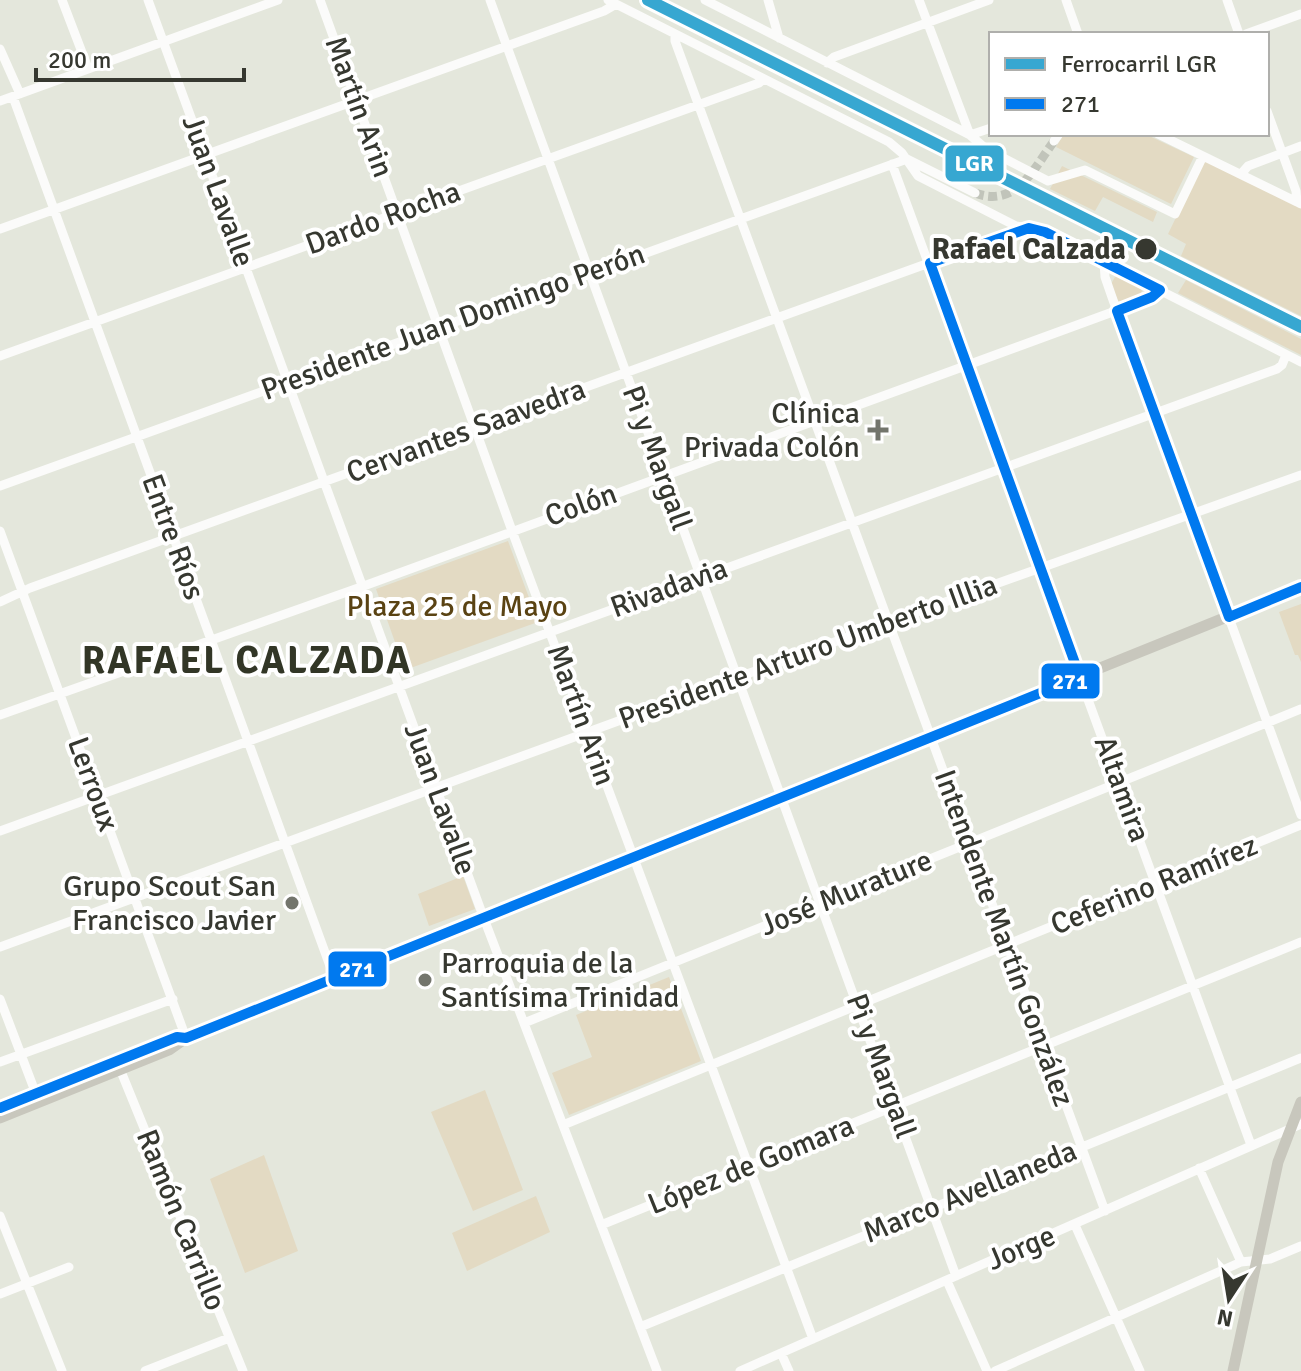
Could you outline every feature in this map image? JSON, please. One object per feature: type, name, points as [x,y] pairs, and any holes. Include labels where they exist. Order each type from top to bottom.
[{"type":"main road","points":[[0,1118],[483,916],[1301,587]]},
{"type":"main road","points":[[0,1108],[177,1037],[186,1038]]},
{"type":"main road","points":[[1233,1371],[1276,1170],[1301,1102]]},
{"type":"street","points":[[62,0],[88,68]]},
{"type":"street","name":"Juan Lavalle","points":[[148,0],[483,916],[657,1371]]},
{"type":"street","points":[[0,101],[278,0]]},
{"type":"street","name":"Martín Arin","points":[[320,0],[511,530],[813,1339]]},
{"type":"street","name":"Pi y Margall","points":[[490,0],[932,1208],[951,1278],[987,1371]]},
{"type":"street","points":[[705,0],[970,135],[986,149],[1048,181],[1085,170],[1175,214],[1203,156]]},
{"type":"street","points":[[768,0],[779,38]]},
{"type":"street","points":[[919,0],[970,135]]},
{"type":"street","points":[[827,63],[834,57],[989,0]]},
{"type":"street","points":[[1066,0],[1077,32]]},
{"type":"street","points":[[1227,0],[1238,32]]},
{"type":"street","points":[[0,229],[604,11],[612,2],[889,142],[907,159],[918,176],[1023,229],[1045,232],[1301,362]]},
{"type":"street","points":[[1252,32],[1301,14]]},
{"type":"street","name":"Intendente Martín González","points":[[675,34],[675,41],[1105,1211]]},
{"type":"street","name":"Entre Ríos","points":[[0,49],[54,209],[334,977]]},
{"type":"street","name":"Dardo Rocha","points":[[0,356],[764,79]]},
{"type":"street","points":[[1269,117],[1299,203]]},
{"type":"street","points":[[970,135],[989,129]]},
{"type":"street","points":[[1162,136],[1299,203]]},
{"type":"street","points":[[1241,174],[1248,166],[1301,146]]},
{"type":"street","points":[[907,159],[975,193]]},
{"type":"street","name":"Presidente Juan Domingo Perón","points":[[0,486],[907,159]]},
{"type":"street","name":"Altamira","points":[[892,164],[1251,1145]]},
{"type":"street","name":"Cervantes Saavedra","points":[[0,602],[1023,229]]},
{"type":"street","points":[[1104,262],[1105,277],[1117,311],[1301,815]]},
{"type":"street","name":"Colón","points":[[0,715],[967,366],[1117,311],[1152,297],[1160,290]]},
{"type":"street","name":"Rivadavia","points":[[0,831],[1277,369],[1286,355]]},
{"type":"street","name":"Presidente Arturo Umberto Illia","points":[[0,947],[436,786],[1301,475]]},
{"type":"street","name":"Lerroux","points":[[0,531],[186,1038]]},
{"type":"street","name":"José Murature","points":[[524,1023],[1301,709]]},
{"type":"street","name":"Ceferino Ramírez","points":[[563,1125],[1301,825]]},
{"type":"street","name":"López de Gomara","points":[[601,1225],[1301,942]]},
{"type":"street","points":[[0,999],[36,1094]]},
{"type":"street","points":[[0,1062],[173,999]]},
{"type":"street","name":"Marco Avellaneda","points":[[640,1327],[1301,1058]]},
{"type":"street","name":"Ramón Carrillo","points":[[120,1069],[243,1371]]},
{"type":"street","name":"Jorge","points":[[740,1371],[1301,1124]]},
{"type":"street","points":[[1199,1168],[1241,1262]]},
{"type":"street","points":[[0,1216],[62,1371]]},
{"type":"street","points":[[1075,1225],[1140,1371]]},
{"type":"street","points":[[995,1371],[1241,1262],[1276,1257],[1301,1246]]},
{"type":"street","points":[[0,1294],[69,1267]]},
{"type":"street","points":[[145,1371],[229,1338]]},
{"type":"street","points":[[781,1353],[789,1371]]},
{"type":"green space","points":[[1063,136],[1149,136],[1194,157],[1171,204],[1056,147]]},
{"type":"green space","points":[[1206,161],[1301,208],[1301,316],[1181,256],[1186,244],[1168,234]]},
{"type":"green space","points":[[1062,166],[1157,212],[1153,222],[1103,197],[1095,211],[1050,189]]},
{"type":"green space","points":[[1121,276],[1139,285],[1142,291],[1138,296],[1128,301],[1118,301],[1111,284],[1115,277]]},
{"type":"green space","points":[[1186,280],[1301,339],[1301,355],[1178,293]]},
{"type":"green space","name":"Plaza 25 de Mayo","points":[[508,541],[538,622],[405,670],[376,589]]},
{"type":"green space","points":[[1301,604],[1301,662],[1295,655],[1279,612]]},
{"type":"green space","points":[[463,876],[475,909],[429,926],[418,894]]},
{"type":"green space","points":[[669,977],[701,1061],[569,1115],[552,1073],[592,1057],[576,1015]]},
{"type":"green space","points":[[485,1090],[523,1190],[473,1211],[431,1112]]},
{"type":"green space","points":[[264,1155],[298,1251],[245,1273],[210,1179]]},
{"type":"green space","points":[[536,1196],[550,1232],[467,1271],[452,1233]]},
{"type":"tunnel","points":[[975,193],[989,196],[1012,191],[1031,174],[1054,141]]},
{"type":"rail line","name":"LGR","points":[[648,0],[1301,327]]},
{"type":"transit line","name":"271","points":[[0,1108],[177,1037],[186,1038],[1080,677],[930,263],[1029,228],[1045,232],[1160,290],[1152,297],[1117,311],[1229,617],[1301,587]]},
{"type":"place","name":"Rafael Calzada","points":[[1146,249]]},
{"type":"place","name":"Clínica Privada Colón","points":[[878,430]]},
{"type":"place","name":"Grupo Scout San Francisco Javier","points":[[292,903]]},
{"type":"place","name":"Parroquia de la Santísima Trinidad","points":[[425,980]]},
{"type":"district","name":"RAFAEL CALZADA","points":[[247,660]]}]
